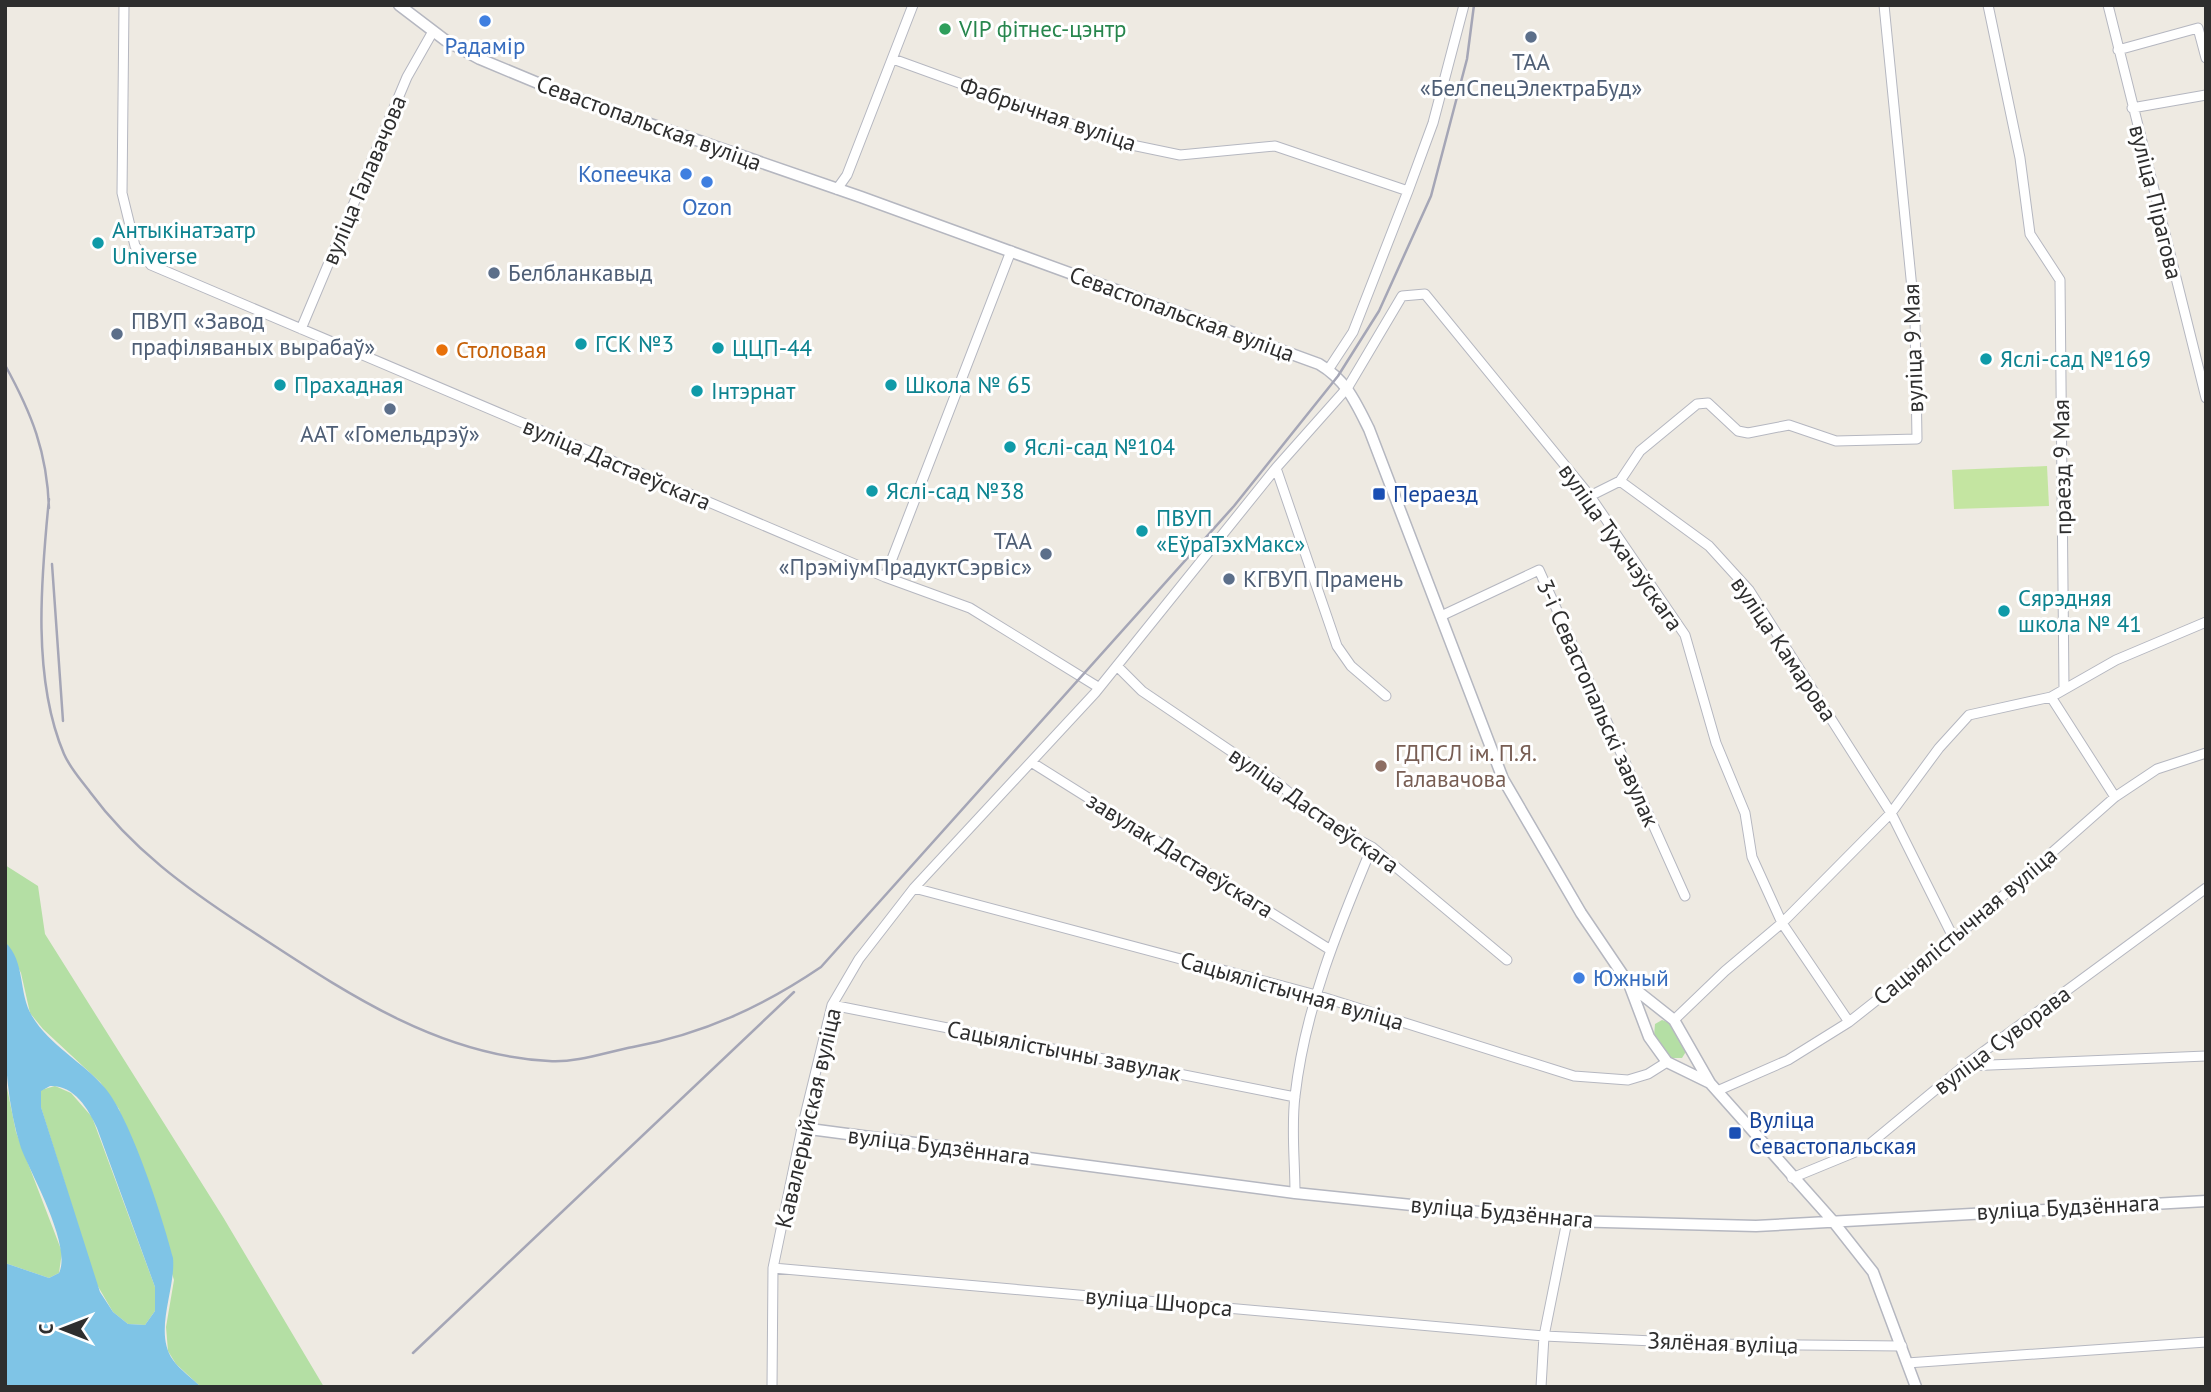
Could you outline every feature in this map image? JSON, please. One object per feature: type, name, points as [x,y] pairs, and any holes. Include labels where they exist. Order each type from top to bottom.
[{"type":"street","name":"вуліца Дастаеўскага","points":[[124,5],[122,192],[135,246],[152,265],[885,577],[970,608],[1096,690]]},
{"type":"street","points":[[837,188],[847,175],[912,5]]},
{"type":"street","points":[[1328,370],[1353,331],[1408,191],[1433,123],[1464,5]]},
{"type":"street","name":"вуліца 9 Мая","points":[[1590,496],[1620,481],[1640,451],[1697,404],[1708,403],[1738,431],[1748,433],[1789,425],[1836,441],[1917,439],[1915,319],[1884,5]]},
{"type":"street","name":"праезд 9 Мая","points":[[1988,5],[2020,158],[2030,234],[2060,280],[2064,689]]},
{"type":"street","name":"вуліца Пірагова","points":[[2108,5],[2206,398]]},
{"type":"street","name":"Севастопальская вуліца","points":[[406,8],[432,33],[480,59],[569,96],[837,188],[1328,370],[1348,387],[1368,429],[1503,779],[1554,869],[1629,984],[1649,1037],[1667,1062],[1713,1087]]},
{"type":"street","points":[[2118,50],[2198,28],[2206,58]]},
{"type":"street","name":"вуліца Галавачова","points":[[301,329],[407,77],[432,33]]},
{"type":"street","name":"Фабрычная вуліца","points":[[893,59],[1127,144],[1180,155],[1275,146],[1408,191]]},
{"type":"street","points":[[2132,108],[2206,95]]},
{"type":"street","points":[[885,577],[1011,251]]},
{"type":"street","name":"вуліца Тухачэўскага","points":[[1348,387],[1402,296],[1425,294],[1590,496],[1685,635],[1716,743],[1745,813],[1752,856],[1782,923],[1849,1022]]},
{"type":"street","name":"Кавалерыйская вуліца","points":[[772,1387],[773,1268],[802,1128],[832,1005],[859,959],[914,888],[1117,666],[1276,468],[1348,387]]},
{"type":"street","points":[[1276,468],[1337,646],[1351,666],[1386,696]]},
{"type":"street","name":"вуліца Камарова","points":[[1620,481],[1709,546],[1749,590],[1891,813],[1954,939]]},
{"type":"street","name":"3-і Севастопальскі завулак","points":[[1441,617],[1539,570],[1685,895]]},
{"type":"street","points":[[1649,1037],[1654,1020],[1671,1018],[1782,923],[1891,813],[1939,748],[1969,715],[2051,697],[2116,660],[2206,622]]},
{"type":"street","name":"вуліца Дастаеўскага","points":[[1117,666],[1142,691],[1275,781],[1325,822],[1372,847],[1507,960]]},
{"type":"street","points":[[2051,697],[2115,797]]},
{"type":"street","name":"Сацыялістычная вуліца","points":[[1713,1087],[1788,1060],[1849,1022],[1954,939],[2115,797],[2157,769],[2206,753]]},
{"type":"street","name":"завулак Дастаеўскага","points":[[1031,762],[1329,948]]},
{"type":"street","points":[[1295,1193],[1295,1097],[1316,995],[1329,948],[1372,847]]},
{"type":"street","name":"Сацыялістычная вуліца","points":[[914,888],[1316,995],[1574,1076],[1628,1080],[1648,1074],[1667,1062]]},
{"type":"street","name":"вуліца Суворава","points":[[1792,1178],[1865,1148],[1964,1066],[2206,888]]},
{"type":"street","name":"Севастопальская вуліца","points":[[1629,984],[1671,1018],[1690,1044],[1713,1087],[1832,1220],[1873,1272],[1916,1387]]},
{"type":"street","name":"Сацыялістычны завулак","points":[[832,1005],[1295,1097]]},
{"type":"street","points":[[1667,1062],[1686,1060],[1690,1044]]},
{"type":"street","points":[[1964,1066],[2206,1056]]},
{"type":"street","name":"вуліца Будзённага","points":[[802,1128],[1295,1193],[1567,1221],[1756,1226],[2206,1201]]},
{"type":"street","points":[[1541,1387],[1545,1336],[1567,1221]]},
{"type":"street","name":"вуліца Шчорса","points":[[773,1268],[1545,1336]]},
{"type":"street","name":"Зялёная вуліца","points":[[1545,1336],[1719,1345],[1902,1346]]},
{"type":"street","points":[[1907,1363],[2206,1342]]},
{"type":"green space","points":[[2047,466],[2049,506],[1954,509],[1952,470]]},
{"type":"green space","points":[[5,865],[38,886],[45,934],[223,1217],[324,1387],[201,1387],[176,1364],[168,1351],[166,1327],[174,1280],[119,1109],[100,1082],[43,1029],[30,1013],[21,973],[5,942]]},
{"type":"green space","points":[[1662,1020],[1670,1023],[1687,1050],[1682,1058],[1669,1058],[1654,1036],[1655,1024]]},
{"type":"green space","points":[[5,1078],[16,1132],[62,1252],[59,1273],[49,1278],[5,1263]]},
{"type":"green space","points":[[55,1086],[71,1093],[92,1117],[155,1287],[155,1311],[145,1325],[128,1324],[113,1312],[96,1283],[39,1101],[41,1090]]},
{"type":"water","points":[[5,942],[16,959],[32,1016],[57,1045],[105,1088],[125,1121],[154,1194],[173,1258],[165,1324],[167,1349],[176,1364],[201,1387],[5,1387],[5,1263],[49,1278],[59,1273],[62,1261],[56,1229],[21,1148],[14,1123],[7,1072]],"holes":[[[50,1086],[59,1087],[79,1099],[97,1128],[155,1287],[155,1311],[145,1325],[128,1324],[113,1312],[100,1292],[41,1107],[41,1091]]]},
{"type":"railway","points":[[49,499],[43,562],[42,628],[47,694],[54,725],[64,754],[76,774],[106,813],[161,866],[222,912],[351,994],[426,1032],[466,1046],[506,1056],[549,1061],[570,1060],[659,1041],[708,1027],[777,995],[821,967],[1234,506],[1338,376],[1379,311],[1431,196],[1467,59],[1474,5]]},
{"type":"railway","points":[[5,365],[36,434],[45,469],[49,508]]},
{"type":"railway","points":[[52,564],[63,721]]},
{"type":"railway","points":[[413,1353],[794,992]]},
{"type":"place","name":"Радамір","points":[[485,21]]},
{"type":"place","name":"VIP фітнес-цэнтр","points":[[945,29]]},
{"type":"place","name":"ТАА «БелСпецЭлектраБуд»","points":[[1531,37]]},
{"type":"place","name":"Копеечка","points":[[686,174]]},
{"type":"place","name":"Ozon","points":[[707,182]]},
{"type":"place","name":"Антыкінатэатр Universe","points":[[98,243]]},
{"type":"place","name":"Белбланкавыд","points":[[494,273]]},
{"type":"place","name":"ПВУП «Завод прафіляваных вырабаў»","points":[[117,334]]},
{"type":"place","name":"ГСК №3","points":[[581,344]]},
{"type":"place","name":"ЦЦП-44","points":[[718,348]]},
{"type":"place","name":"Столовая","points":[[442,350]]},
{"type":"place","name":"Яслі-сад №169","points":[[1986,359]]},
{"type":"place","name":"Прахадная","points":[[280,385]]},
{"type":"place","name":"Школа № 65","points":[[891,385]]},
{"type":"place","name":"Інтэрнат","points":[[697,391]]},
{"type":"place","name":"ААТ «Гомельдрэў»","points":[[390,409]]},
{"type":"place","name":"Яслі-сад №104","points":[[1010,447]]},
{"type":"place","name":"Яслі-сад №38","points":[[872,491]]},
{"type":"place","name":"Пераезд","points":[[1379,494]]},
{"type":"place","name":"ПВУП «ЕўраТэхМакс»","points":[[1142,531]]},
{"type":"place","name":"ТАА «ПрэміумПрадуктСэрвіс»","points":[[1046,554]]},
{"type":"place","name":"КГВУП Прамень","points":[[1229,579]]},
{"type":"place","name":"Сярэдняя школа № 41","points":[[2004,611]]},
{"type":"place","name":"ГДПСЛ ім. П.Я. Галавачова","points":[[1381,766]]},
{"type":"place","name":"Южный","points":[[1579,978]]},
{"type":"place","name":"Вуліца Севастопальская","points":[[1735,1133]]}]
